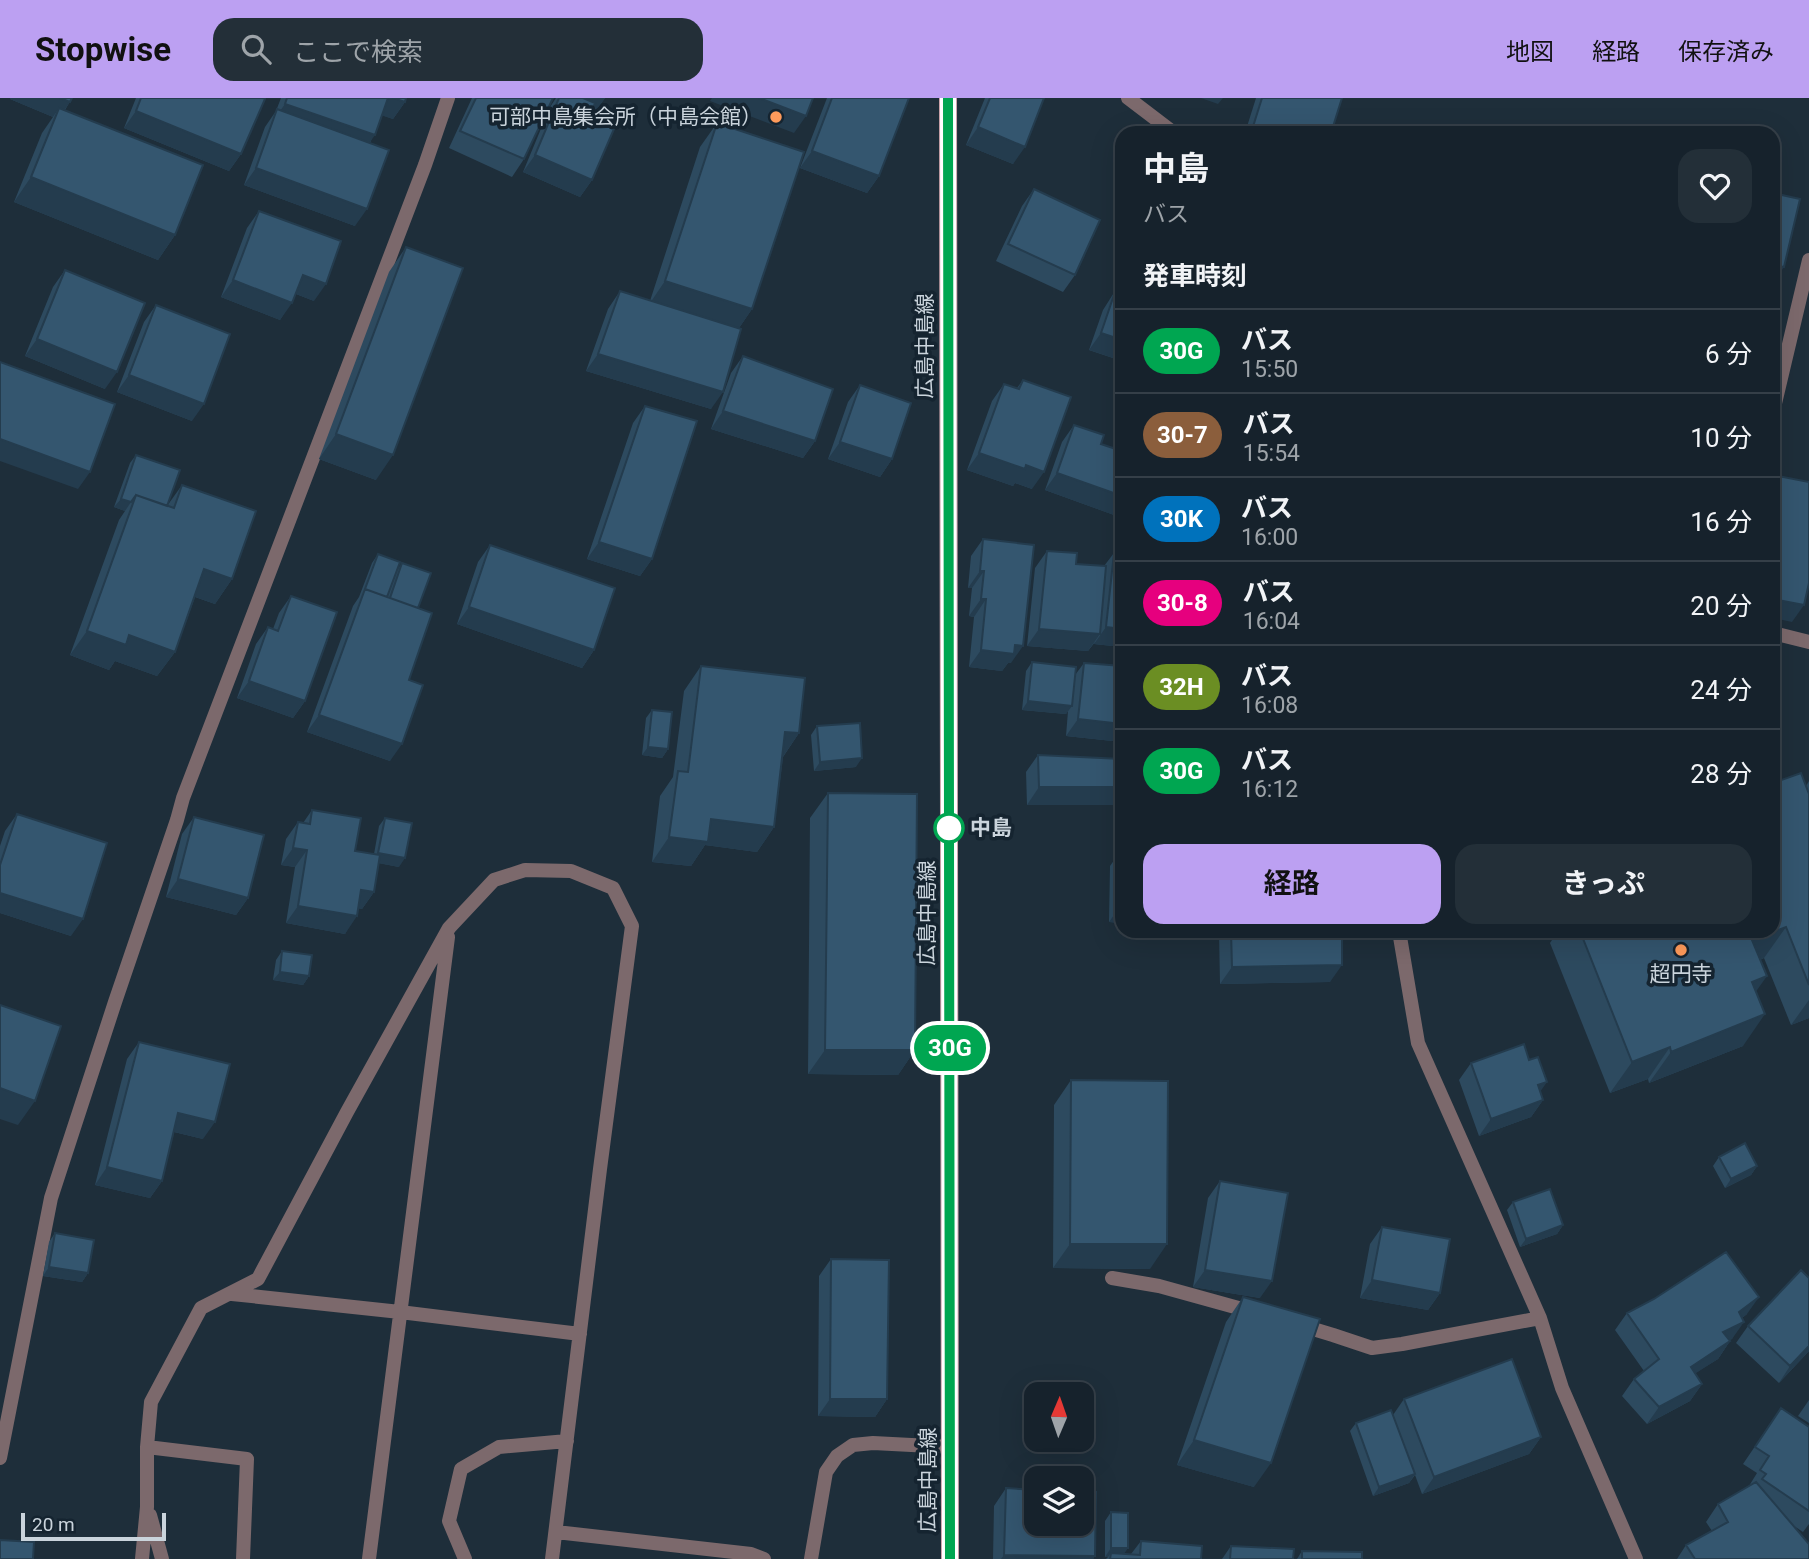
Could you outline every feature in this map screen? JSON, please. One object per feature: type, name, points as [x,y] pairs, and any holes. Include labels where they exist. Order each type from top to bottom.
[{"type":"main road","name":"広島中島線","points":[[948,98],[950,1559]]},
{"type":"street","points":[[0,1458],[51,1198],[115,1002],[183,798],[448,98]]},
{"type":"street","points":[[1128,98],[1165,126]]},
{"type":"street","points":[[1780,382],[1809,260]]},
{"type":"street","points":[[1780,633],[1809,642]]},
{"type":"street","points":[[142,1559],[151,1402],[201,1308],[258,1279],[346,1112],[449,928],[494,880],[525,870],[571,871],[613,888],[632,926],[552,1559]]},
{"type":"street","points":[[369,1559],[449,928]]},
{"type":"street","points":[[1400,938],[1418,1043],[1540,1318],[1562,1388],[1636,1559]]},
{"type":"street","points":[[1112,1278],[1159,1286],[1372,1348],[1540,1318]]},
{"type":"street","points":[[231,1294],[580,1334]]},
{"type":"street","points":[[465,1559],[449,1521],[461,1469],[499,1447],[567,1441]]},
{"type":"street","points":[[811,1559],[826,1472],[837,1456],[853,1445],[873,1443],[950,1447]]},
{"type":"street","points":[[147,1447],[247,1459],[243,1559]]},
{"type":"street","points":[[147,1507],[162,1559]]},
{"type":"street","points":[[556,1532],[687,1553],[751,1554],[764,1559]]},
{"type":"building","points":[[141,98],[265,99],[241,154],[136,111]]},
{"type":"building","points":[[287,98],[388,98],[375,135],[285,104]]},
{"type":"building","points":[[476,98],[553,98],[524,159],[460,131]]},
{"type":"building","points":[[559,98],[583,98],[595,103],[589,119],[614,129],[592,180],[535,155]]},
{"type":"building","points":[[759,98],[813,98],[806,116]]},
{"type":"building","points":[[832,98],[909,98],[879,176],[812,151]]},
{"type":"building","points":[[990,98],[1044,98],[1025,147],[978,127]]},
{"type":"building","points":[[1262,98],[1342,98],[1333,126],[1253,126]]},
{"type":"building","points":[[59,108],[203,165],[175,235],[31,177]]},
{"type":"building","points":[[277,109],[389,150],[367,209],[256,168]]},
{"type":"building","points":[[717,123],[804,152],[752,309],[665,281]]},
{"type":"building","points":[[1034,189],[1100,220],[1075,275],[1008,244]]},
{"type":"building","points":[[1780,195],[1800,199],[1784,267],[1780,266]]},
{"type":"building","points":[[259,211],[341,241],[326,284],[303,275],[292,303],[233,280]]},
{"type":"building","points":[[406,247],[463,268],[393,455],[336,434]]},
{"type":"building","points":[[65,270],[145,303],[117,372],[37,339]]},
{"type":"building","points":[[620,291],[741,329],[723,392],[598,354]]},
{"type":"building","points":[[1115,292],[1115,338],[1101,333]]},
{"type":"building","points":[[156,305],[230,334],[204,404],[129,375]]},
{"type":"building","points":[[743,356],[833,389],[815,441],[723,411]]},
{"type":"building","points":[[0,362],[115,404],[90,472],[0,439]]},
{"type":"building","points":[[1023,380],[1071,397],[1044,472],[1026,465],[1025,469],[979,453],[1004,384],[1019,389]]},
{"type":"building","points":[[860,385],[911,403],[892,459],[840,442]]},
{"type":"building","points":[[645,406],[697,421],[652,559],[599,542]]},
{"type":"building","points":[[1074,425],[1104,435],[1101,444],[1115,449],[1115,494],[1057,473]]},
{"type":"building","points":[[136,455],[180,470],[167,506],[136,495],[131,502],[121,499]]},
{"type":"building","points":[[1780,476],[1809,482],[1809,583],[1804,605],[1780,600]]},
{"type":"building","points":[[182,485],[256,511],[232,579],[204,569],[175,652],[129,635],[126,645],[87,631],[136,495],[174,508]]},
{"type":"building","points":[[983,539],[1034,545],[1023,646],[1015,645],[1014,654],[981,650],[986,599],[981,599]]},
{"type":"building","points":[[490,545],[615,588],[594,650],[469,607]]},
{"type":"building","points":[[1047,551],[1077,553],[1076,564],[1106,566],[1100,634],[1039,629]]},
{"type":"building","points":[[1114,553],[1115,628],[1106,627]]},
{"type":"building","points":[[378,554],[400,562],[387,597],[365,589]]},
{"type":"building","points":[[402,563],[431,573],[418,608],[390,598]]},
{"type":"building","points":[[365,589],[432,613],[409,680],[423,685],[402,744],[319,715]]},
{"type":"building","points":[[291,596],[337,612],[305,701],[249,681],[268,627],[278,631]]},
{"type":"building","points":[[1032,662],[1076,667],[1072,706],[1028,701]]},
{"type":"building","points":[[1084,663],[1115,665],[1115,723],[1078,719]]},
{"type":"building","points":[[701,666],[805,678],[799,733],[785,732],[774,827],[711,819],[708,842],[669,837],[678,771],[688,772]]},
{"type":"building","points":[[652,710],[672,712],[668,749],[648,747]]},
{"type":"building","points":[[860,723],[862,758],[820,762],[817,726]]},
{"type":"building","points":[[1038,755],[1115,759],[1115,787],[1039,787]]},
{"type":"building","points":[[1801,773],[1809,794],[1809,985],[1786,927],[1780,929],[1780,780]]},
{"type":"building","points":[[828,793],[917,794],[915,1050],[825,1050]]},
{"type":"building","points":[[312,810],[361,818],[355,851],[380,855],[374,892],[361,890],[357,916],[298,906],[307,850],[293,848],[298,822],[310,824]]},
{"type":"building","points":[[17,814],[107,843],[83,919],[0,893],[0,865]]},
{"type":"building","points":[[194,817],[264,835],[248,898],[178,879]]},
{"type":"building","points":[[385,818],[412,823],[405,858],[378,853]]},
{"type":"building","points":[[1231,938],[1342,938],[1342,965],[1232,967]]},
{"type":"building","points":[[1583,938],[1757,938],[1752,940],[1767,976],[1752,982],[1765,1014],[1671,1052],[1670,1047],[1632,1062]]},
{"type":"building","points":[[282,951],[312,955],[309,976],[280,972]]},
{"type":"building","points":[[0,1005],[61,1026],[35,1101],[0,1088]]},
{"type":"building","points":[[139,1042],[230,1064],[215,1122],[178,1113],[162,1181],[107,1167]]},
{"type":"building","points":[[1524,1044],[1529,1060],[1538,1057],[1547,1082],[1538,1085],[1543,1100],[1491,1119],[1471,1063]]},
{"type":"building","points":[[1071,1080],[1168,1081],[1167,1244],[1070,1244]]},
{"type":"building","points":[[1745,1143],[1757,1166],[1731,1179],[1719,1157]]},
{"type":"building","points":[[1220,1181],[1288,1193],[1272,1281],[1205,1270]]},
{"type":"building","points":[[1550,1189],[1563,1225],[1526,1239],[1513,1202]]},
{"type":"building","points":[[1382,1227],[1450,1239],[1440,1293],[1372,1280]]},
{"type":"building","points":[[55,1233],[94,1240],[88,1273],[49,1267]]},
{"type":"building","points":[[1726,1252],[1759,1297],[1739,1312],[1744,1322],[1723,1332],[1730,1341],[1691,1367],[1702,1384],[1659,1407],[1634,1379],[1659,1359],[1627,1313],[1654,1299]]},
{"type":"building","points":[[831,1259],[889,1260],[887,1399],[830,1399]]},
{"type":"building","points":[[1801,1270],[1809,1278],[1809,1346],[1790,1366],[1748,1326]]},
{"type":"building","points":[[1243,1297],[1320,1319],[1271,1463],[1194,1440]]},
{"type":"building","points":[[1512,1359],[1541,1437],[1434,1477],[1404,1399]]},
{"type":"building","points":[[1781,1408],[1809,1427],[1809,1511],[1762,1479],[1766,1474],[1760,1470],[1769,1456],[1755,1447]]},
{"type":"building","points":[[1391,1410],[1415,1474],[1379,1487],[1356,1423]]},
{"type":"building","points":[[1756,1482],[1809,1544],[1809,1559],[1695,1559],[1686,1545],[1728,1522],[1718,1504]]},
{"type":"building","points":[[1006,1488],[1024,1489],[1024,1536],[1094,1536],[1096,1492],[1095,1556],[1004,1555]]},
{"type":"building","points":[[1111,1512],[1128,1513],[1128,1548],[1111,1548]]},
{"type":"building","points":[[0,1540],[34,1542],[33,1559],[0,1559]]},
{"type":"building","points":[[1141,1541],[1202,1546],[1201,1559],[1110,1559],[1111,1553],[1140,1555]]},
{"type":"building","points":[[1231,1546],[1294,1549],[1293,1559],[1230,1559]]},
{"type":"building","points":[[1302,1551],[1362,1552],[1362,1559],[1302,1559]]},
{"type":"bus line","name":"30G","points":[[948,98],[950,1559]]},
{"type":"place","name":"可部中島集会所（中島会館）","points":[[776,117]]},
{"type":"place","name":"中島","points":[[949,828]]},
{"type":"place","name":"超円寺","points":[[1681,950]]}]
